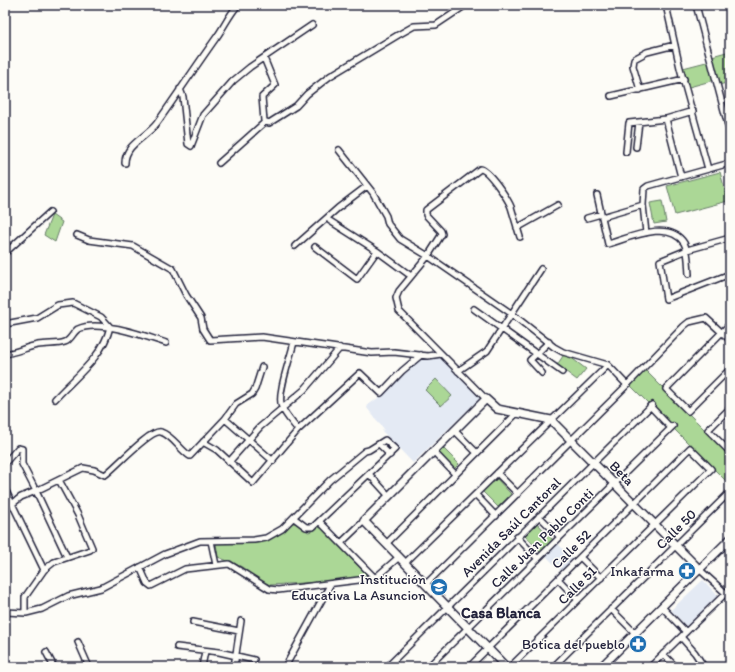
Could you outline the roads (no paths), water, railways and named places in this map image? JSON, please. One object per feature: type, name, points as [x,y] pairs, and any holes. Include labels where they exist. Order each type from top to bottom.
[{"type":"street","points":[[125,162],[128,151],[156,124],[206,50],[218,36],[230,14],[238,5]]},
{"type":"street","points":[[218,163],[266,122],[269,123],[285,114],[330,76],[414,26],[436,25],[466,5]]},
{"type":"street","points":[[666,5],[675,45],[708,169]]},
{"type":"street","points":[[696,5],[730,133]]},
{"type":"street","points":[[727,5],[730,17]]},
{"type":"street","points":[[180,89],[183,97],[188,144],[192,146],[203,115],[233,81],[312,25]]},
{"type":"street","points":[[640,90],[633,66],[634,60],[647,52],[675,45]]},
{"type":"street","points":[[264,58],[275,85],[262,97],[266,122]]},
{"type":"street","points":[[611,96],[684,79]]},
{"type":"street","points":[[626,152],[629,123],[666,119],[693,111]]},
{"type":"street","points":[[666,119],[681,177]]},
{"type":"street","points":[[636,147],[639,122]]},
{"type":"street","points":[[339,150],[373,193],[394,233],[415,249],[428,256],[512,314],[563,352],[608,365],[627,385]]},
{"type":"street","points":[[646,233],[643,192],[648,186],[730,163]]},
{"type":"street","points":[[520,238],[510,206],[505,196],[485,171],[480,169],[426,210],[426,215],[442,232],[428,256],[411,276],[396,298],[397,308],[440,354],[497,408],[552,420]]},
{"type":"street","points":[[295,246],[338,208],[367,186]]},
{"type":"street","points":[[597,195],[608,244],[646,233],[662,231],[669,232],[684,242],[687,250],[689,274]]},
{"type":"street","points":[[517,228],[558,205]]},
{"type":"street","points":[[587,218],[643,205]]},
{"type":"street","points":[[5,254],[50,212]]},
{"type":"street","points":[[330,221],[377,251],[411,276]]},
{"type":"street","points":[[77,235],[89,240],[133,246],[173,270],[186,295],[201,318],[203,329],[209,340],[262,337],[372,353],[394,352],[421,355],[440,354]]},
{"type":"street","points":[[730,238],[687,250],[660,261],[666,299],[730,274]]},
{"type":"street","points":[[315,247],[357,279],[377,251]]},
{"type":"street","points":[[458,371],[487,351],[541,269]]},
{"type":"street","points":[[5,324],[37,318],[58,305],[74,303],[101,317],[110,327]]},
{"type":"street","points":[[474,309],[562,372]]},
{"type":"street","points":[[426,584],[627,385],[684,326],[689,322],[706,318],[730,340]]},
{"type":"street","points":[[730,324],[666,389],[688,411],[730,369]]},
{"type":"street","points":[[55,399],[95,358],[107,338],[110,327]]},
{"type":"street","points":[[5,354],[20,352],[37,345],[66,342],[78,329],[110,327],[134,332],[166,343]]},
{"type":"street","points":[[294,342],[285,373],[280,402],[298,430]]},
{"type":"street","points":[[542,373],[529,360],[549,342]]},
{"type":"street","points":[[229,462],[248,440],[282,407],[304,390],[340,348]]},
{"type":"street","points":[[203,442],[217,450],[253,483],[298,430],[360,373],[381,393],[402,371],[421,355]]},
{"type":"street","points":[[405,563],[608,365]]},
{"type":"street","points":[[12,504],[21,497],[83,468],[94,470],[105,475],[144,440],[157,432],[161,432],[172,439],[189,455],[225,419],[236,404],[252,394],[262,367]]},
{"type":"street","points":[[341,543],[486,399]]},
{"type":"street","name":"Avenida Saúl Cantoral","points":[[387,667],[651,406],[672,427]]},
{"type":"street","points":[[729,451],[708,430],[730,408]]},
{"type":"street","points":[[386,544],[517,413]]},
{"type":"street","points":[[225,419],[273,461]]},
{"type":"street","name":"Beta","points":[[552,420],[699,569],[730,597]]},
{"type":"street","name":"Calle Juan Pablo Conti","points":[[428,667],[672,427]]},
{"type":"street","points":[[454,430],[477,453]]},
{"type":"street","points":[[5,612],[25,613],[42,609],[68,596],[101,588],[183,546],[200,541],[254,540],[266,538],[282,529],[330,480],[365,451],[379,444],[390,455],[320,522],[308,528],[294,518]]},
{"type":"street","points":[[5,463],[18,448],[22,449],[22,464],[67,557]]},
{"type":"street","name":"Calle 51","points":[[510,667],[711,469],[690,448]]},
{"type":"street","name":"Calle 52","points":[[469,667],[690,448]]},
{"type":"street","points":[[433,451],[455,474]]},
{"type":"street","points":[[497,473],[518,494]]},
{"type":"street","points":[[369,474],[389,496]]},
{"type":"street","points":[[25,613],[25,597],[44,570],[54,562],[90,550],[92,545],[59,480]]},
{"type":"street","points":[[5,489],[44,570]]},
{"type":"street","name":"Calle 50","points":[[553,667],[730,492]]},
{"type":"street","points":[[476,495],[496,516]]},
{"type":"street","points":[[539,516],[560,537]]},
{"type":"street","points":[[364,521],[506,667]]},
{"type":"street","points":[[320,522],[375,578]]},
{"type":"street","points":[[517,537],[538,558]]},
{"type":"street","points":[[601,667],[730,539]]},
{"type":"street","points":[[211,541],[216,565]]},
{"type":"street","points":[[140,568],[147,583],[151,586],[185,568],[229,564],[269,589],[330,585],[375,578],[399,557]]},
{"type":"street","points":[[580,557],[601,578]]},
{"type":"street","points":[[558,579],[578,600]]},
{"type":"street","points":[[284,667],[330,585]]},
{"type":"street","points":[[650,667],[730,589]]},
{"type":"street","points":[[662,607],[686,632]]},
{"type":"street","points":[[611,609],[635,633]]},
{"type":"street","points":[[234,667],[241,621]]},
{"type":"street","points":[[193,622],[239,631]]},
{"type":"street","points":[[681,637],[696,653],[704,667]]},
{"type":"street","points":[[78,642],[89,667]]},
{"type":"street","points":[[177,647],[254,660]]},
{"type":"street","points":[[202,667],[205,651]]},
{"type":"street","points":[[46,652],[54,667]]},
{"type":"street","points":[[663,654],[676,667]]},
{"type":"place","name":"Inkafarma","points":[[687,571]]},
{"type":"place","name":"Institución Educativa La Asuncion","points":[[439,587]]},
{"type":"place","name":"Botica del pueblo","points":[[638,644]]},
{"type":"district","name":"Casa Blanca","points":[[501,613]]}]
